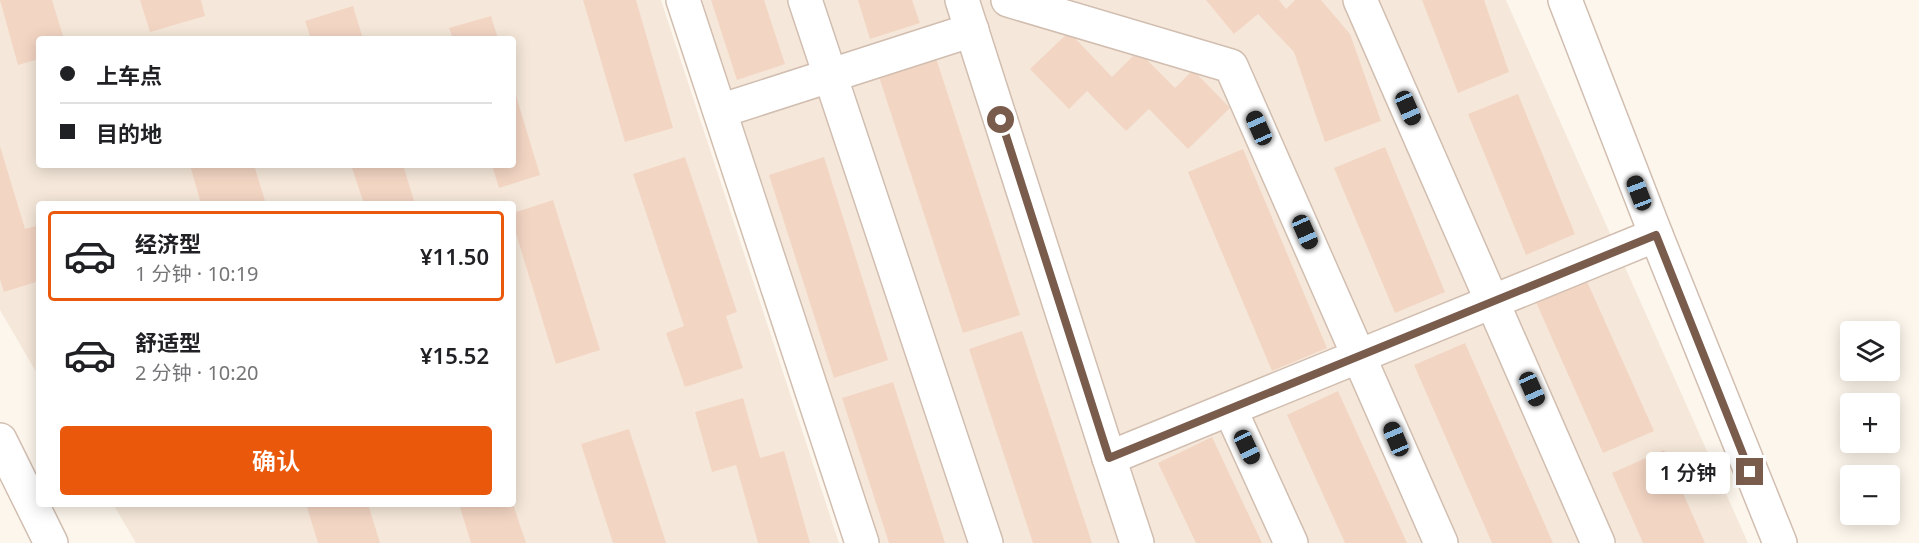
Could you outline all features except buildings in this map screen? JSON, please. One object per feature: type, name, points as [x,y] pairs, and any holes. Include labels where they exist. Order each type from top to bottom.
[{"type":"street","points":[[683,0],[862,543]]},
{"type":"street","points":[[805,0],[986,543]]},
{"type":"street","points":[[1008,0],[1231,66],[1441,543]]},
{"type":"street","points":[[1360,0],[1494,301],[1598,543]]},
{"type":"street","points":[[1565,0],[1656,235],[1780,543]]},
{"type":"street","points":[[720,111],[830,75],[967,15],[1137,543]]},
{"type":"street","points":[[1109,458],[1656,235]]},
{"type":"street","points":[[1230,409],[1291,543]]},
{"type":"street","points":[[0,440],[32,519]]},
{"type":"street","points":[[0,489],[32,519],[51,543]]},
{"type":"shaded area","points":[[0,0],[661,0],[839,543],[136,543],[115,507],[516,507],[516,201],[36,201],[36,372],[0,310]]},
{"type":"shaded area","points":[[673,0],[1506,0],[1748,543],[853,543]]},
{"type":"route","points":[[1001,120],[1109,458],[1656,235],[1750,472]]}]
